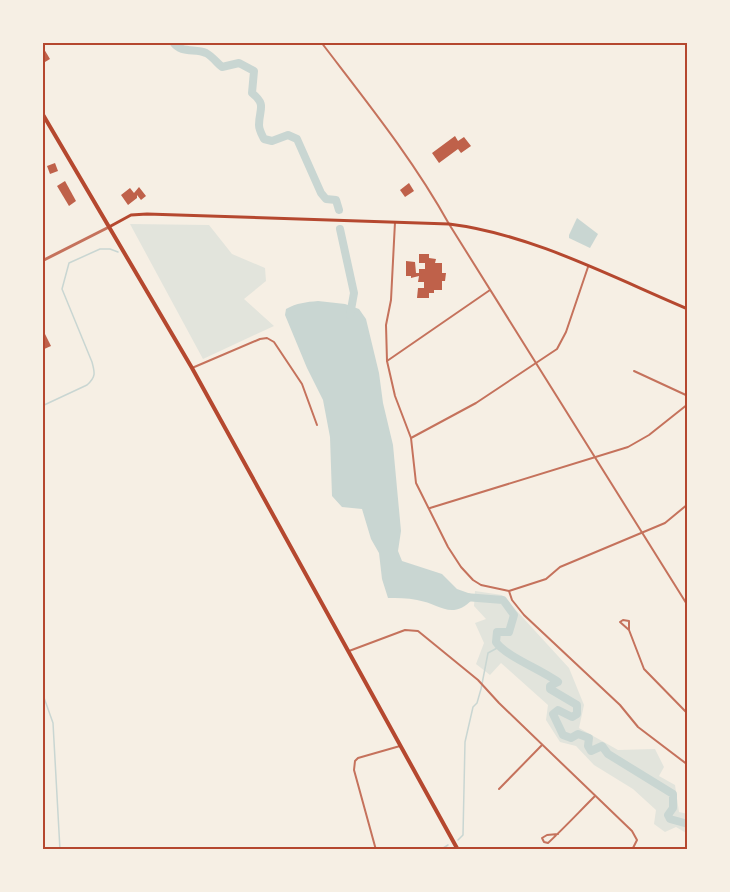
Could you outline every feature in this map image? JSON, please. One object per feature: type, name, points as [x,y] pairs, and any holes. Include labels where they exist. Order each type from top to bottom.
[{"type":"main road","points":[[42,113],[192,368],[458,850]]},
{"type":"main road","points":[[109,227],[131,215],[147,214],[448,224],[501,233],[688,309]]},
{"type":"street","points":[[321,42],[421,176],[448,224],[596,458],[641,534],[687,603]]},
{"type":"street","points":[[395,222],[391,300],[386,325],[387,361],[395,396],[411,438],[416,483],[448,547],[473,580],[481,585],[509,591],[546,579],[560,567],[665,524],[688,504]]},
{"type":"street","points":[[42,261],[109,227]]},
{"type":"street","points":[[411,438],[476,403],[557,349],[588,267]]},
{"type":"street","points":[[387,361],[490,290]]},
{"type":"street","points":[[192,368],[267,338],[273,342],[302,384],[317,425]]},
{"type":"street","points":[[634,371],[688,396]]},
{"type":"street","points":[[430,508],[596,458],[639,442],[688,404]]},
{"type":"street","points":[[509,591],[512,600],[524,615],[620,705],[638,727],[688,765]]},
{"type":"street","points":[[349,651],[405,630],[418,631],[478,680],[632,831],[637,840],[632,850]]},
{"type":"street","points":[[629,630],[644,669],[688,714]]},
{"type":"street","points":[[499,789],[542,745]]},
{"type":"street","points":[[376,850],[354,770],[355,761],[358,758],[400,746]]},
{"type":"street","points":[[558,834],[547,834],[543,838],[544,842],[548,843],[558,834],[595,796]]},
{"type":"shaded area","points":[[577,218],[598,234],[590,248],[569,238]]},
{"type":"shaded area","points":[[130,224],[209,225],[232,254],[265,268],[266,281],[244,299],[274,326],[203,359]]},
{"type":"shaded area","points":[[318,301],[345,304],[359,309],[366,319],[393,445],[401,531],[398,551],[402,561],[442,574],[457,589],[471,594],[473,599],[465,606],[452,610],[413,599],[388,598],[382,579],[379,553],[371,539],[362,509],[342,507],[332,496],[330,437],[323,400],[285,315],[286,309],[290,307]]},
{"type":"shaded area","points":[[475,591],[502,595],[569,668],[584,705],[579,728],[618,750],[655,749],[664,767],[659,776],[675,785],[679,812],[688,814],[688,834],[676,827],[665,832],[654,824],[656,810],[633,789],[594,765],[576,746],[560,742],[546,720],[548,705],[501,663],[490,675],[476,664],[484,643],[475,623],[486,619],[474,606]]},
{"type":"building","points":[[44,49],[50,59],[45,62],[42,57]]},
{"type":"building","points":[[455,136],[458,141],[464,137],[471,146],[461,153],[458,149],[439,163],[432,153]]},
{"type":"building","points":[[55,163],[58,171],[50,174],[47,166]]},
{"type":"building","points":[[65,181],[76,201],[69,206],[57,186]]},
{"type":"building","points":[[409,183],[414,191],[405,197],[400,190]]},
{"type":"building","points":[[139,187],[146,196],[141,200],[137,195],[137,198],[128,205],[121,195],[130,188],[134,193]]},
{"type":"building","points":[[419,254],[429,254],[429,258],[436,259],[435,263],[442,263],[442,273],[446,273],[445,281],[442,281],[442,290],[429,293],[429,298],[417,298],[418,288],[424,288],[424,282],[418,282],[419,276],[411,278],[411,276],[406,276],[406,261],[415,262],[416,273],[419,273],[419,269],[425,269],[425,263],[419,263]]},
{"type":"building","points":[[42,328],[51,346],[42,350]]},
{"type":"waterway","points":[[173,42],[180,48],[206,53],[222,67],[239,63],[254,71],[252,93],[261,104],[259,127],[264,139],[272,141],[288,135],[297,139],[321,193],[326,199],[336,200],[339,210]]},
{"type":"waterway","points":[[340,229],[354,293],[350,315]]},
{"type":"waterway","points":[[42,406],[87,385],[94,375],[92,362],[62,289],[69,263],[100,249],[118,252]]},
{"type":"waterway","points":[[465,597],[503,600],[514,615],[509,632],[497,632],[496,642],[508,653],[558,682],[550,686],[550,689],[577,705],[577,714],[572,717],[558,710],[553,714],[563,735],[571,738],[578,734],[589,738],[588,746],[591,751],[602,746],[608,754],[673,794],[673,808],[668,815],[670,819],[688,824]]},
{"type":"waterway","points":[[458,840],[463,835],[465,742],[473,707],[477,703],[481,689],[488,653],[499,647]]},
{"type":"waterway","points":[[42,692],[53,723],[60,850]]},
{"type":"waterway","points":[[440,850],[448,845]]}]
